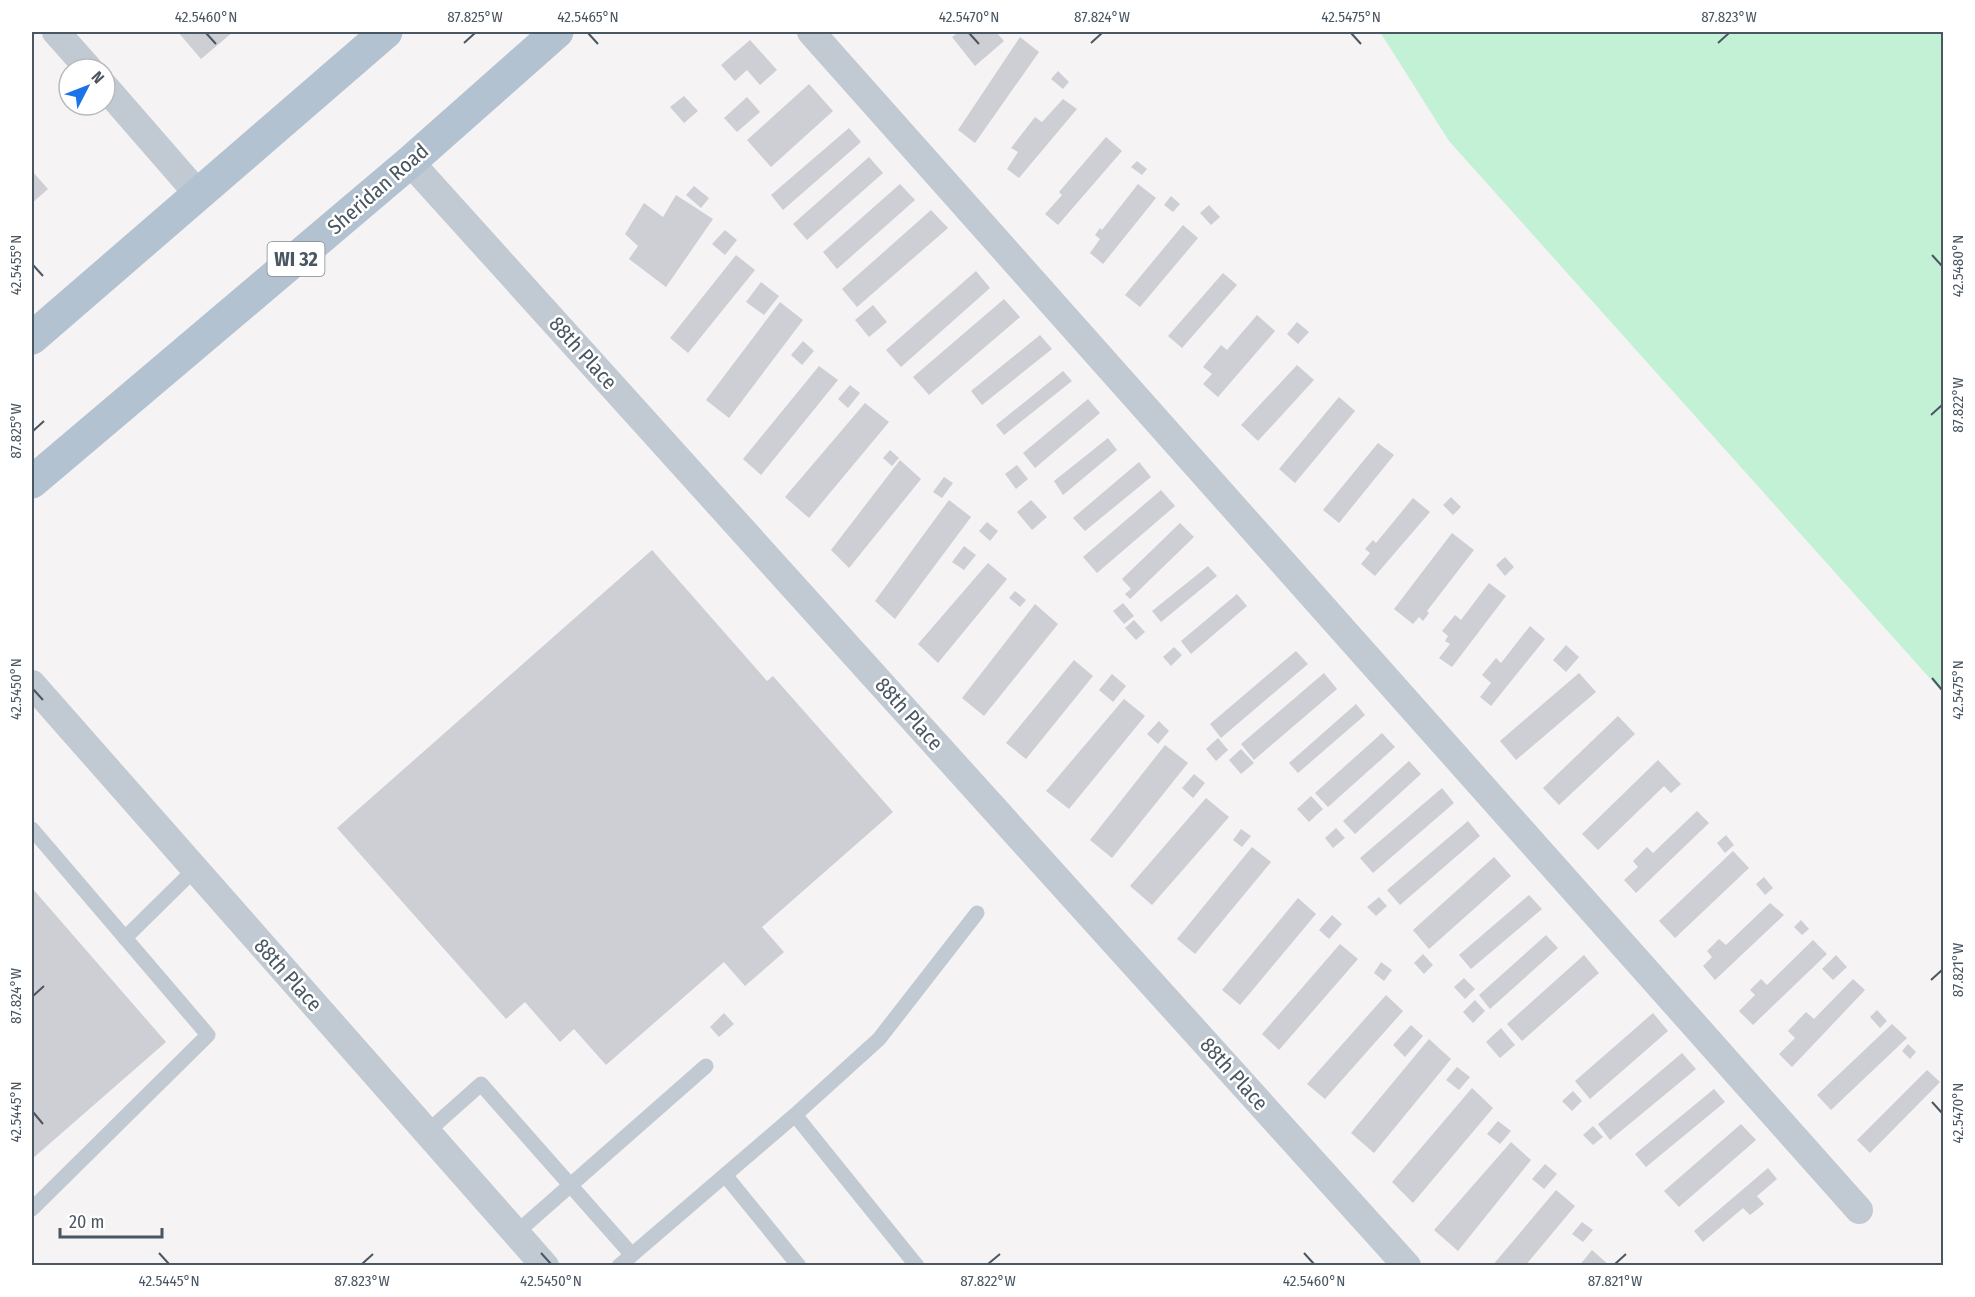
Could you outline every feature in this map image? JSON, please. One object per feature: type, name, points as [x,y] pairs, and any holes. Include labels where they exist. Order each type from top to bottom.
[{"type":"main road","points":[[32,338],[386,32]]},
{"type":"main road","name":"Sheridan Road","points":[[32,482],[411,162],[557,32]]},
{"type":"street","points":[[56,32],[78,57]]},
{"type":"street","points":[[811,32],[1859,1210]]},
{"type":"street","points":[[117,101],[199,195]]},
{"type":"street","name":"88th Place","points":[[411,162],[1407,1266]]},
{"type":"street","name":"88th Place","points":[[32,684],[545,1266]]},
{"type":"lane","points":[[32,829],[208,1035],[32,1209]]},
{"type":"lane","points":[[125,938],[195,869]]},
{"type":"lane","points":[[619,1266],[795,1115],[879,1039],[977,913]]},
{"type":"lane","points":[[516,1233],[706,1066]]},
{"type":"lane","points":[[427,1132],[481,1084],[632,1255]]},
{"type":"lane","points":[[795,1115],[917,1266]]},
{"type":"lane","points":[[725,1175],[799,1266]]},
{"type":"green space","points":[[1380,32],[1943,32],[1943,693],[1449,141]]},
{"type":"building","points":[[178,32],[233,32],[201,59]]},
{"type":"building","points":[[959,32],[996,32],[1004,41],[975,66],[952,37]]},
{"type":"building","points":[[1020,37],[1039,52],[975,143],[958,130]]},
{"type":"building","points":[[750,40],[777,70],[760,85],[747,70],[735,81],[721,65]]},
{"type":"building","points":[[1058,71],[1069,82],[1063,89],[1051,79]]},
{"type":"building","points":[[809,84],[833,111],[771,167],[747,140]]},
{"type":"building","points":[[684,96],[698,111],[684,123],[670,107]]},
{"type":"building","points":[[747,97],[760,112],[737,132],[724,118]]},
{"type":"building","points":[[1063,99],[1077,109],[1019,178],[1007,169],[1018,152],[1011,148],[1035,117],[1042,122]]},
{"type":"building","points":[[849,128],[861,142],[783,210],[771,195]]},
{"type":"building","points":[[1106,137],[1122,151],[1058,225],[1045,214],[1062,195],[1059,192]]},
{"type":"building","points":[[869,157],[883,173],[807,240],[793,224]]},
{"type":"building","points":[[1137,161],[1147,169],[1142,175],[1131,167]]},
{"type":"building","points":[[32,171],[48,189],[32,203]]},
{"type":"building","points":[[900,184],[915,200],[837,269],[823,252]]},
{"type":"building","points":[[1138,184],[1156,198],[1103,264],[1090,253],[1100,239],[1095,235],[1100,228],[1102,230]]},
{"type":"building","points":[[694,186],[709,198],[701,208],[686,195]]},
{"type":"building","points":[[676,195],[713,219],[666,287],[629,259],[638,246],[625,234],[644,203],[663,217]]},
{"type":"building","points":[[1171,196],[1180,204],[1173,212],[1164,205]]},
{"type":"building","points":[[1209,205],[1220,217],[1211,225],[1200,213]]},
{"type":"building","points":[[931,210],[948,228],[857,307],[842,289]]},
{"type":"building","points":[[1183,225],[1198,238],[1140,307],[1125,295]]},
{"type":"building","points":[[725,230],[737,240],[725,255],[712,244]]},
{"type":"building","points":[[736,255],[755,270],[688,353],[670,338]]},
{"type":"building","points":[[976,271],[990,288],[901,367],[886,350]]},
{"type":"building","points":[[1223,273],[1237,285],[1182,348],[1168,336]]},
{"type":"building","points":[[761,282],[779,296],[764,315],[746,302]]},
{"type":"building","points":[[1004,299],[1020,317],[929,395],[913,377]]},
{"type":"building","points":[[780,302],[803,320],[729,418],[706,400]]},
{"type":"building","points":[[873,305],[887,322],[869,337],[855,320]]},
{"type":"building","points":[[1257,315],[1275,331],[1218,397],[1203,384],[1212,374],[1203,367],[1221,345],[1227,350]]},
{"type":"building","points":[[1297,322],[1309,332],[1298,344],[1287,334]]},
{"type":"building","points":[[1040,335],[1052,349],[982,405],[971,391]]},
{"type":"building","points":[[803,341],[814,351],[802,365],[791,355]]},
{"type":"building","points":[[1297,365],[1314,380],[1258,441],[1241,425]]},
{"type":"building","points":[[819,366],[838,380],[761,475],[743,459]]},
{"type":"building","points":[[1063,371],[1072,381],[1004,435],[996,425]]},
{"type":"building","points":[[850,385],[860,393],[848,408],[838,399]]},
{"type":"building","points":[[1339,397],[1355,411],[1295,483],[1279,469]]},
{"type":"building","points":[[1088,399],[1100,413],[1035,468],[1023,453]]},
{"type":"building","points":[[865,403],[889,422],[809,518],[785,497]]},
{"type":"building","points":[[1108,438],[1117,450],[1063,495],[1054,481]]},
{"type":"building","points":[[1378,443],[1394,455],[1339,523],[1323,510]]},
{"type":"building","points":[[890,450],[899,458],[892,466],[883,458]]},
{"type":"building","points":[[900,460],[921,479],[849,568],[831,550]]},
{"type":"building","points":[[1139,462],[1151,477],[1085,531],[1073,518]]},
{"type":"building","points":[[1017,465],[1028,479],[1016,489],[1005,474]]},
{"type":"building","points":[[944,477],[953,483],[942,498],[933,492]]},
{"type":"building","points":[[1161,490],[1175,506],[1097,573],[1083,557]]},
{"type":"building","points":[[1451,497],[1461,507],[1453,515],[1443,505]]},
{"type":"building","points":[[1413,498],[1430,512],[1375,576],[1361,564],[1370,553],[1365,549],[1373,540],[1376,543]]},
{"type":"building","points":[[949,500],[971,517],[895,619],[875,601]]},
{"type":"building","points":[[1031,500],[1047,517],[1032,530],[1017,512]]},
{"type":"building","points":[[987,522],[998,531],[990,541],[979,531]]},
{"type":"building","points":[[1180,523],[1194,537],[1130,599],[1125,594],[1131,589],[1122,579]]},
{"type":"building","points":[[1452,533],[1474,550],[1427,611],[1429,613],[1423,621],[1419,617],[1413,624],[1394,609]]},
{"type":"building","points":[[964,546],[976,555],[964,570],[952,562]]},
{"type":"building","points":[[652,550],[767,681],[773,676],[893,812],[762,927],[784,952],[745,986],[724,962],[606,1065],[574,1029],[560,1042],[525,1002],[506,1019],[337,828]]},
{"type":"building","points":[[1505,557],[1514,567],[1505,576],[1496,565]]},
{"type":"building","points":[[988,563],[1007,579],[938,663],[918,644]]},
{"type":"building","points":[[1208,566],[1217,576],[1161,622],[1152,611]]},
{"type":"building","points":[[1489,583],[1506,596],[1452,667],[1439,658],[1450,644],[1445,641],[1448,636],[1442,631],[1455,615],[1461,620]]},
{"type":"building","points":[[1015,591],[1026,600],[1020,607],[1009,598]]},
{"type":"building","points":[[1237,594],[1247,606],[1191,654],[1181,641]]},
{"type":"building","points":[[1123,603],[1134,616],[1124,624],[1113,611]]},
{"type":"building","points":[[1035,604],[1058,624],[984,716],[962,698]]},
{"type":"building","points":[[1134,620],[1145,632],[1136,640],[1125,628]]},
{"type":"building","points":[[1530,626],[1545,639],[1491,706],[1480,697],[1491,683],[1482,675],[1496,658],[1501,663]]},
{"type":"building","points":[[1566,645],[1579,657],[1566,672],[1553,660]]},
{"type":"building","points":[[1174,647],[1182,655],[1171,666],[1163,657]]},
{"type":"building","points":[[1296,651],[1308,664],[1221,738],[1210,724]]},
{"type":"building","points":[[1074,660],[1093,676],[1026,759],[1006,743]]},
{"type":"building","points":[[1324,673],[1337,689],[1254,760],[1241,744]]},
{"type":"building","points":[[1579,673],[1596,692],[1516,760],[1500,741]]},
{"type":"building","points":[[1112,674],[1126,686],[1113,702],[1099,690]]},
{"type":"building","points":[[1124,699],[1145,716],[1069,809],[1046,791]]},
{"type":"building","points":[[1356,704],[1365,715],[1298,773],[1289,763]]},
{"type":"building","points":[[1618,716],[1635,734],[1559,805],[1543,788]]},
{"type":"building","points":[[1159,721],[1169,731],[1158,744],[1147,734]]},
{"type":"building","points":[[1382,733],[1395,747],[1328,807],[1315,793]]},
{"type":"building","points":[[1218,738],[1228,750],[1216,761],[1206,749]]},
{"type":"building","points":[[1165,745],[1188,763],[1112,858],[1090,840]]},
{"type":"building","points":[[1241,749],[1254,763],[1241,774],[1229,760]]},
{"type":"building","points":[[1658,760],[1681,784],[1671,793],[1664,786],[1598,850],[1582,834]]},
{"type":"building","points":[[1409,761],[1421,774],[1355,834],[1343,821]]},
{"type":"building","points":[[1194,774],[1205,783],[1193,798],[1182,788]]},
{"type":"building","points":[[1442,788],[1454,803],[1373,873],[1360,858]]},
{"type":"building","points":[[1311,796],[1323,809],[1309,822],[1297,809]]},
{"type":"building","points":[[1206,798],[1229,817],[1152,905],[1130,886]]},
{"type":"building","points":[[1697,811],[1709,823],[1636,893],[1624,880],[1638,867],[1633,861],[1647,847],[1653,853]]},
{"type":"building","points":[[1468,821],[1480,836],[1400,905],[1387,890]]},
{"type":"building","points":[[1336,828],[1345,838],[1333,848],[1325,838]]},
{"type":"building","points":[[1241,829],[1251,836],[1242,847],[1233,840]]},
{"type":"building","points":[[1726,835],[1734,845],[1725,853],[1717,843]]},
{"type":"building","points":[[1252,847],[1271,862],[1195,954],[1177,939]]},
{"type":"building","points":[[1733,851],[1749,868],[1675,938],[1659,921]]},
{"type":"building","points":[[1494,857],[1511,876],[1429,949],[1413,930]]},
{"type":"building","points":[[1764,877],[1773,888],[1765,895],[1756,884]]},
{"type":"building","points":[[32,888],[166,1042],[32,1159]]},
{"type":"building","points":[[1529,895],[1542,909],[1471,969],[1459,955]]},
{"type":"building","points":[[1379,897],[1387,906],[1376,916],[1367,907]]},
{"type":"building","points":[[1298,898],[1316,914],[1240,1005],[1222,990]]},
{"type":"building","points":[[1770,903],[1784,915],[1715,980],[1703,966],[1712,957],[1707,951],[1719,939],[1726,945]]},
{"type":"building","points":[[1332,915],[1342,924],[1329,939],[1319,930]]},
{"type":"building","points":[[1801,920],[1809,929],[1802,935],[1794,927]]},
{"type":"building","points":[[1546,935],[1558,948],[1490,1009],[1479,995]]},
{"type":"building","points":[[1813,940],[1827,954],[1753,1025],[1739,1011],[1755,995],[1750,990],[1761,979],[1767,985]]},
{"type":"building","points":[[1340,944],[1358,959],[1279,1050],[1262,1034]]},
{"type":"building","points":[[1423,954],[1433,965],[1424,974],[1414,963]]},
{"type":"building","points":[[1584,955],[1599,973],[1522,1041],[1507,1024]]},
{"type":"building","points":[[1836,955],[1847,967],[1833,980],[1822,969]]},
{"type":"building","points":[[1381,962],[1392,970],[1384,981],[1374,973]]},
{"type":"building","points":[[1464,978],[1475,989],[1465,999],[1454,987]]},
{"type":"building","points":[[1853,979],[1865,990],[1792,1067],[1779,1054],[1795,1038],[1788,1031],[1806,1012],[1814,1019]]},
{"type":"building","points":[[1386,995],[1403,1011],[1325,1099],[1307,1084]]},
{"type":"building","points":[[1475,1000],[1485,1011],[1473,1023],[1463,1012]]},
{"type":"building","points":[[1877,1010],[1887,1021],[1880,1028],[1870,1017]]},
{"type":"building","points":[[724,1013],[734,1024],[719,1037],[710,1027]]},
{"type":"building","points":[[1653,1013],[1668,1031],[1590,1099],[1575,1081]]},
{"type":"building","points":[[1892,1024],[1907,1038],[1831,1110],[1817,1095]]},
{"type":"building","points":[[1411,1025],[1423,1036],[1405,1057],[1393,1045]]},
{"type":"building","points":[[1501,1028],[1515,1045],[1500,1058],[1486,1042]]},
{"type":"building","points":[[1429,1039],[1451,1059],[1374,1153],[1351,1133]]},
{"type":"building","points":[[1908,1044],[1916,1052],[1910,1059],[1902,1051]]},
{"type":"building","points":[[1682,1053],[1696,1069],[1610,1140],[1598,1124]]},
{"type":"building","points":[[1457,1067],[1470,1077],[1459,1090],[1446,1080]]},
{"type":"building","points":[[1927,1070],[1940,1082],[1870,1153],[1857,1140]]},
{"type":"building","points":[[1472,1088],[1493,1108],[1413,1203],[1392,1182]]},
{"type":"building","points":[[1714,1089],[1725,1102],[1646,1167],[1635,1154]]},
{"type":"building","points":[[1573,1091],[1582,1101],[1572,1111],[1562,1101]]},
{"type":"building","points":[[1498,1121],[1511,1131],[1500,1144],[1487,1134]]},
{"type":"building","points":[[1741,1124],[1756,1140],[1679,1207],[1664,1191]]},
{"type":"building","points":[[1593,1126],[1603,1137],[1593,1145],[1583,1135]]},
{"type":"building","points":[[1511,1142],[1531,1160],[1458,1251],[1434,1230]]},
{"type":"building","points":[[1545,1164],[1557,1174],[1544,1189],[1532,1179]]},
{"type":"building","points":[[1768,1168],[1777,1179],[1757,1196],[1764,1204],[1750,1215],[1743,1208],[1703,1242],[1694,1231]]},
{"type":"building","points":[[1556,1190],[1575,1206],[1525,1266],[1492,1266]]},
{"type":"building","points":[[1582,1222],[1593,1230],[1583,1242],[1572,1234]]},
{"type":"building","points":[[1592,1250],[1610,1266],[1579,1266]]}]
